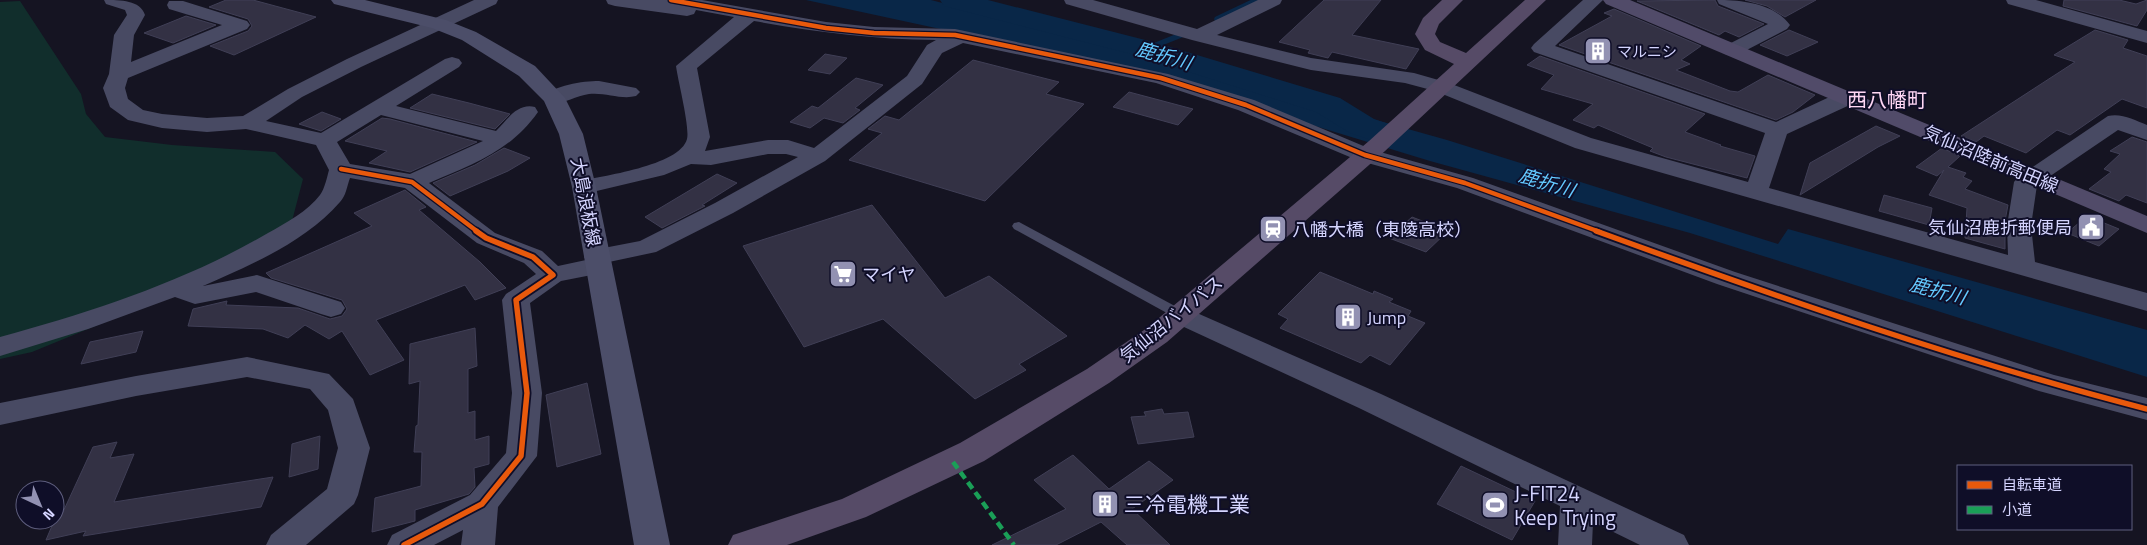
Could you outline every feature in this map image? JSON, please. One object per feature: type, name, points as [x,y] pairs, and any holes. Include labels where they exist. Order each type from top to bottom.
[{"type":"highway","points":[[1453,0],[1430,22],[1424,34],[1432,46],[1468,62]]},
{"type":"highway","name":"気仙沼バイパス","points":[[746,545],[854,508],[972,452],[1098,376],[1157,335],[1181,315],[1371,151],[1536,0]]},
{"type":"main road","name":"大島浪板線","points":[[341,0],[439,24],[469,36],[527,71],[554,98],[571,134],[584,187],[597,262],[637,455],[652,545]]},
{"type":"main road","name":"気仙沼陸前高田線","points":[[1613,0],[2147,225]]},
{"type":"street","points":[[113,0],[134,7],[136,15],[124,35],[119,74],[114,88],[118,102],[136,115],[162,121],[208,125],[248,122],[266,128],[324,140],[452,62]]},
{"type":"street","points":[[248,122],[304,89],[489,0]]},
{"type":"street","points":[[615,0],[748,16],[826,28],[866,32],[961,36],[1161,78],[1246,105],[1726,278],[2049,384],[2147,409]]},
{"type":"street","points":[[671,0],[748,16]]},
{"type":"street","points":[[1073,0],[1200,36],[1311,64],[1407,77],[1437,91],[1583,143],[2147,302]]},
{"type":"street","points":[[1180,30],[1247,0]]},
{"type":"street","points":[[1200,36],[1273,0]]},
{"type":"street","points":[[1594,0],[1541,48],[1777,130],[1846,98]]},
{"type":"street","points":[[1726,0],[1772,18],[1780,25],[1732,50]]},
{"type":"street","points":[[2015,0],[2147,37]]},
{"type":"street","points":[[119,74],[240,25],[176,5]]},
{"type":"street","points":[[584,187],[656,170],[679,162],[693,152],[698,137],[686,66],[748,16]]},
{"type":"street","points":[[404,545],[482,504],[521,456],[527,394],[516,300],[553,275],[647,246],[724,208],[817,156],[915,80],[934,49],[961,36]]},
{"type":"street","points":[[554,98],[582,87],[605,87],[629,92]]},
{"type":"street","points":[[378,108],[501,139]]},
{"type":"street","points":[[412,182],[486,150],[501,139],[527,112]]},
{"type":"street","points":[[2022,267],[2020,226],[2026,182],[2116,121],[2147,133]]},
{"type":"street","points":[[1756,192],[1777,130]]},
{"type":"street","points":[[0,347],[55,332],[201,278],[273,243],[324,208],[338,184],[341,170],[324,140]]},
{"type":"street","points":[[686,157],[711,158],[768,147],[788,147],[817,156]]},
{"type":"street","points":[[341,170],[412,182],[486,238],[533,257],[553,275]]},
{"type":"street","points":[[176,287],[195,296],[257,283],[331,308]]},
{"type":"street","points":[[1181,315],[1370,400],[1672,545]]},
{"type":"street","points":[[0,414],[136,386],[247,367],[318,382],[342,406],[354,448],[342,494],[283,545]]},
{"type":"street","points":[[1575,545],[1577,499]]},
{"type":"street","points":[[478,545],[482,504]]},
{"type":"lane","points":[[1019,226],[1181,315]]},
{"type":"green space","points":[[20,1],[81,94],[86,114],[105,137],[172,145],[275,152],[303,179],[292,221],[222,274],[32,352],[0,359],[0,2]]},
{"type":"water","points":[[806,0],[931,0],[1195,69],[1447,140],[1778,244],[1788,229],[2147,330],[2147,377],[1690,233],[1430,161],[1135,71]]},
{"type":"building","points":[[226,0],[253,0],[316,17],[234,55],[210,46],[248,31],[252,26],[248,19],[209,7]]},
{"type":"building","points":[[1324,0],[1381,0],[1352,35],[1419,49],[1406,69],[1332,52],[1328,58],[1308,53],[1310,50],[1279,42]]},
{"type":"building","points":[[1715,0],[1718,6],[1764,24],[1739,37],[1725,31],[1719,35],[1637,1]]},
{"type":"building","points":[[1745,0],[1816,0],[1785,17],[1767,6]]},
{"type":"building","points":[[2064,0],[2119,0],[2136,4],[2147,0],[2147,10],[2137,26],[2063,6]]},
{"type":"building","points":[[1614,9],[1701,46],[1681,60],[1690,64],[1676,70],[1730,91],[1738,92],[1768,75],[1815,95],[1793,112],[1776,120],[1559,45],[1612,16],[1604,13]]},
{"type":"building","points":[[186,16],[216,25],[173,43],[144,33]]},
{"type":"building","points":[[1789,30],[1818,42],[1787,56],[1760,45]]},
{"type":"building","points":[[2095,30],[2128,40],[2123,48],[2147,56],[2147,108],[2122,99],[2070,135],[2057,130],[2026,153],[1984,136],[1976,142],[1961,136],[2075,62],[2054,55]]},
{"type":"building","points":[[825,54],[847,58],[830,74],[808,70]]},
{"type":"building","points":[[1540,56],[1705,114],[1685,132],[1720,146],[1755,156],[1747,178],[1666,157],[1650,151],[1653,148],[1598,125],[1594,128],[1573,120],[1593,104],[1541,89],[1554,75],[1527,65]]},
{"type":"building","points":[[973,60],[1059,82],[1046,94],[1084,104],[985,201],[849,160],[882,133],[868,129],[885,116],[899,120]]},
{"type":"building","points":[[856,78],[883,85],[855,108],[860,110],[843,123],[824,118],[810,128],[790,122],[812,106],[818,108]]},
{"type":"building","points":[[1129,92],[1193,109],[1178,125],[1113,107]]},
{"type":"building","points":[[432,94],[510,114],[495,129],[410,108]]},
{"type":"building","points":[[322,112],[341,119],[321,131],[299,124]]},
{"type":"building","points":[[382,118],[477,142],[410,172],[369,163],[387,151],[345,141]]},
{"type":"building","points":[[1876,126],[1900,136],[1878,147],[1800,195],[1810,163]]},
{"type":"building","points":[[2132,137],[2147,142],[2147,203],[2126,195],[2119,201],[2089,189],[2111,172],[2104,169],[2120,154],[2110,151]]},
{"type":"building","points":[[504,148],[530,158],[508,171],[450,196],[433,183],[475,165]]},
{"type":"building","points":[[1942,148],[1960,156],[1948,167],[1966,173],[1963,177],[1972,181],[1965,189],[2008,205],[2005,221],[2005,249],[1965,238],[1967,208],[1929,195],[1944,170],[1937,176],[1916,167]]},
{"type":"building","points":[[717,174],[737,183],[702,205],[705,206],[662,228],[645,217]]},
{"type":"building","points":[[405,190],[426,207],[419,210],[480,262],[506,288],[475,300],[465,285],[376,320],[404,360],[370,375],[342,331],[329,339],[305,325],[288,338],[263,329],[188,326],[193,309],[227,301],[226,305],[298,308],[330,319],[342,316],[347,309],[342,300],[271,278],[266,273],[372,226],[354,213]]},
{"type":"building","points":[[1884,195],[1932,208],[1929,225],[1879,211]]},
{"type":"building","points":[[872,205],[945,298],[989,276],[1067,336],[1019,364],[1026,370],[975,399],[883,319],[804,347],[743,246]]},
{"type":"building","points":[[2087,216],[2119,229],[2099,246],[2067,233]]},
{"type":"building","points":[[1412,217],[1448,231],[1426,252],[1389,238]]},
{"type":"building","name":"Jump","points":[[1320,272],[1373,294],[1374,291],[1393,299],[1389,302],[1411,311],[1408,316],[1425,323],[1390,365],[1370,355],[1361,363],[1280,328],[1288,319],[1278,314]]},
{"type":"building","points":[[475,328],[477,366],[468,369],[468,413],[475,411],[475,440],[489,436],[489,464],[474,468],[475,487],[469,494],[415,510],[415,521],[372,532],[375,498],[421,486],[422,452],[414,452],[416,426],[418,425],[420,381],[409,384],[410,344]]},
{"type":"building","points":[[143,331],[136,352],[81,364],[90,342]]},
{"type":"building","points":[[587,383],[601,454],[557,467],[546,395]]},
{"type":"building","points":[[1162,409],[1164,414],[1188,412],[1194,437],[1138,444],[1131,417],[1146,416],[1144,412]]},
{"type":"building","points":[[320,436],[318,469],[289,477],[292,444]]},
{"type":"building","points":[[117,442],[110,458],[134,454],[114,502],[273,477],[261,507],[83,536],[86,531],[46,540],[50,530],[65,530],[65,508],[93,447]]},
{"type":"building","points":[[1073,455],[1109,489],[1149,461],[1173,480],[1132,509],[1170,545],[1127,545],[1101,522],[1056,545],[992,545],[1066,509],[1034,480]]},
{"type":"building","points":[[1461,466],[1535,501],[1512,540],[1437,504]]},
{"type":"waterway","name":"鹿折川","points":[[954,0],[1146,49],[1328,105],[1362,126],[1383,133]]},
{"type":"waterway","points":[[1217,19],[1257,0]]},
{"type":"waterway","points":[[1146,49],[1181,35]]},
{"type":"marked path","points":[[953,462],[1014,545]]},
{"type":"cycle path","points":[[671,0],[826,28],[874,33],[955,35],[1161,78],[1246,105],[1365,155],[1465,183],[1726,278],[2049,384],[2147,409]]},
{"type":"cycle path","points":[[341,169],[412,182],[486,238],[533,257],[553,275],[516,300],[527,393],[521,456],[482,504],[404,545]]},
{"type":"place","name":"マルニシ","points":[[1598,51]]},
{"type":"place","name":"気仙沼鹿折郵便局","points":[[2091,227]]},
{"type":"place","name":"八幡大橋（東陵高校）","points":[[1273,229]]},
{"type":"place","name":"マイヤ","points":[[843,274]]},
{"type":"place","name":"Jump","points":[[1348,317]]},
{"type":"place","name":"三冷電機工業","points":[[1105,504]]},
{"type":"place","name":"J-FIT24 Keep Trying","points":[[1495,505]]},
{"type":"district","name":"西八幡町","points":[[1887,99]]}]
